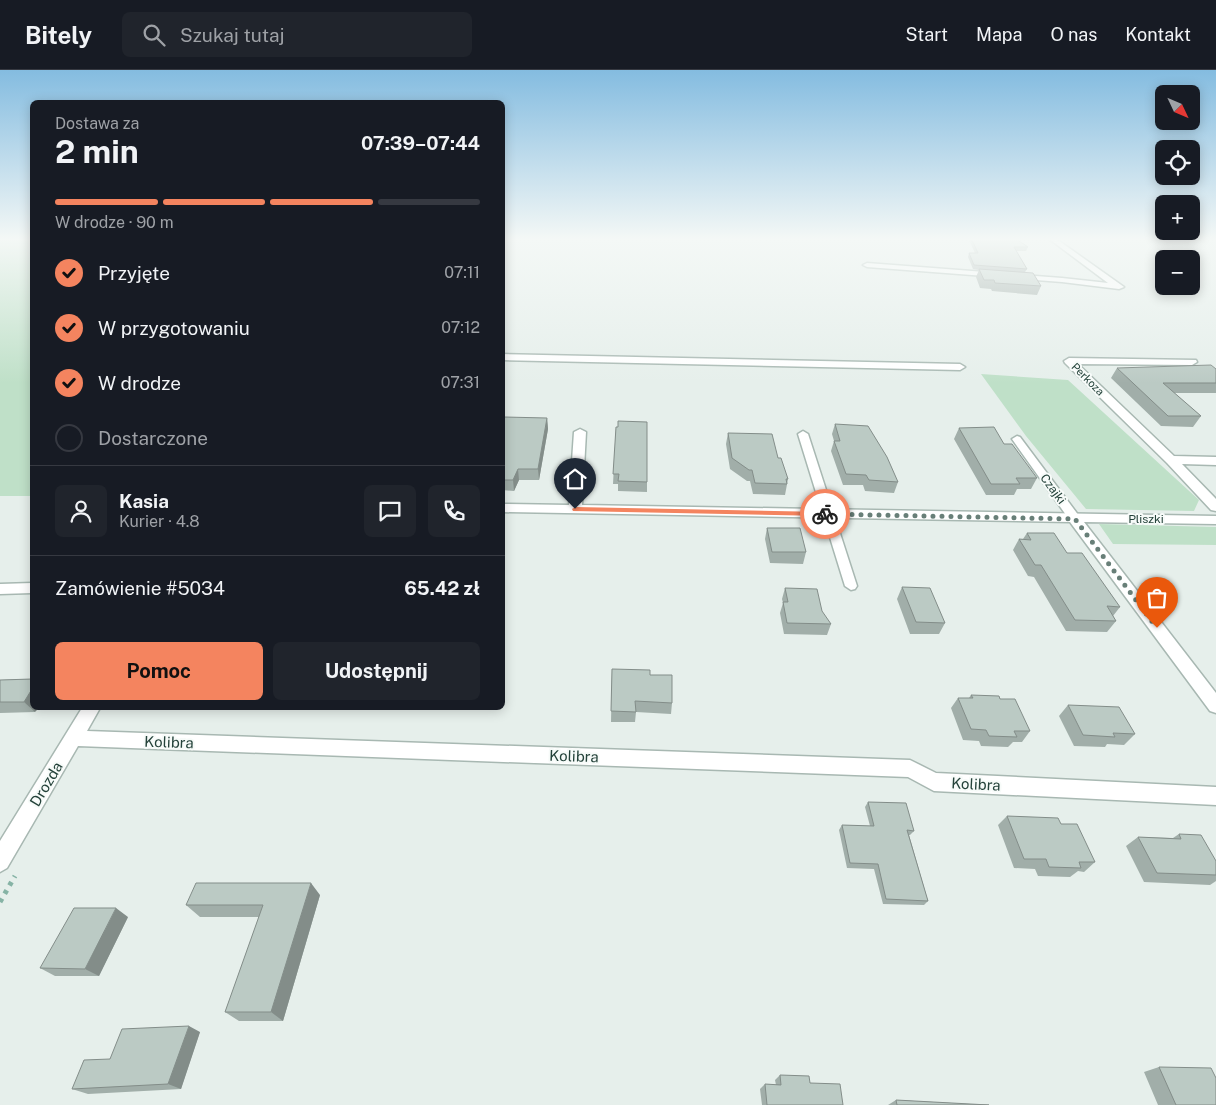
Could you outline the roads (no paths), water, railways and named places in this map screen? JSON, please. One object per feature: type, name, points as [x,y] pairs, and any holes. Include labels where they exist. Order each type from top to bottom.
[{"type":"street","points":[[1108,286],[1120,288],[1118,286]]},
{"type":"street","points":[[505,357],[960,367]]},
{"type":"street","name":"Perkoza","points":[[1172,460],[1069,361],[1192,362]]},
{"type":"street","points":[[575,509],[580,432]]},
{"type":"street","points":[[1172,460],[1216,460]]},
{"type":"street","points":[[1172,460],[1216,507]]},
{"type":"street","name":"Pliszki","points":[[505,508],[1216,520]]},
{"type":"street","name":"Czajki","points":[[1075,519],[1216,706]]},
{"type":"street","points":[[0,589],[30,588]]},
{"type":"street","name":"Drozda","points":[[0,861],[90,710]]},
{"type":"street","name":"Kolibra","points":[[73,738],[910,769],[934,782],[1216,796]]},
{"type":"lane","points":[[803,434],[851,586]]},
{"type":"lane","name":"Czajki","points":[[1017,439],[1075,519]]}]
